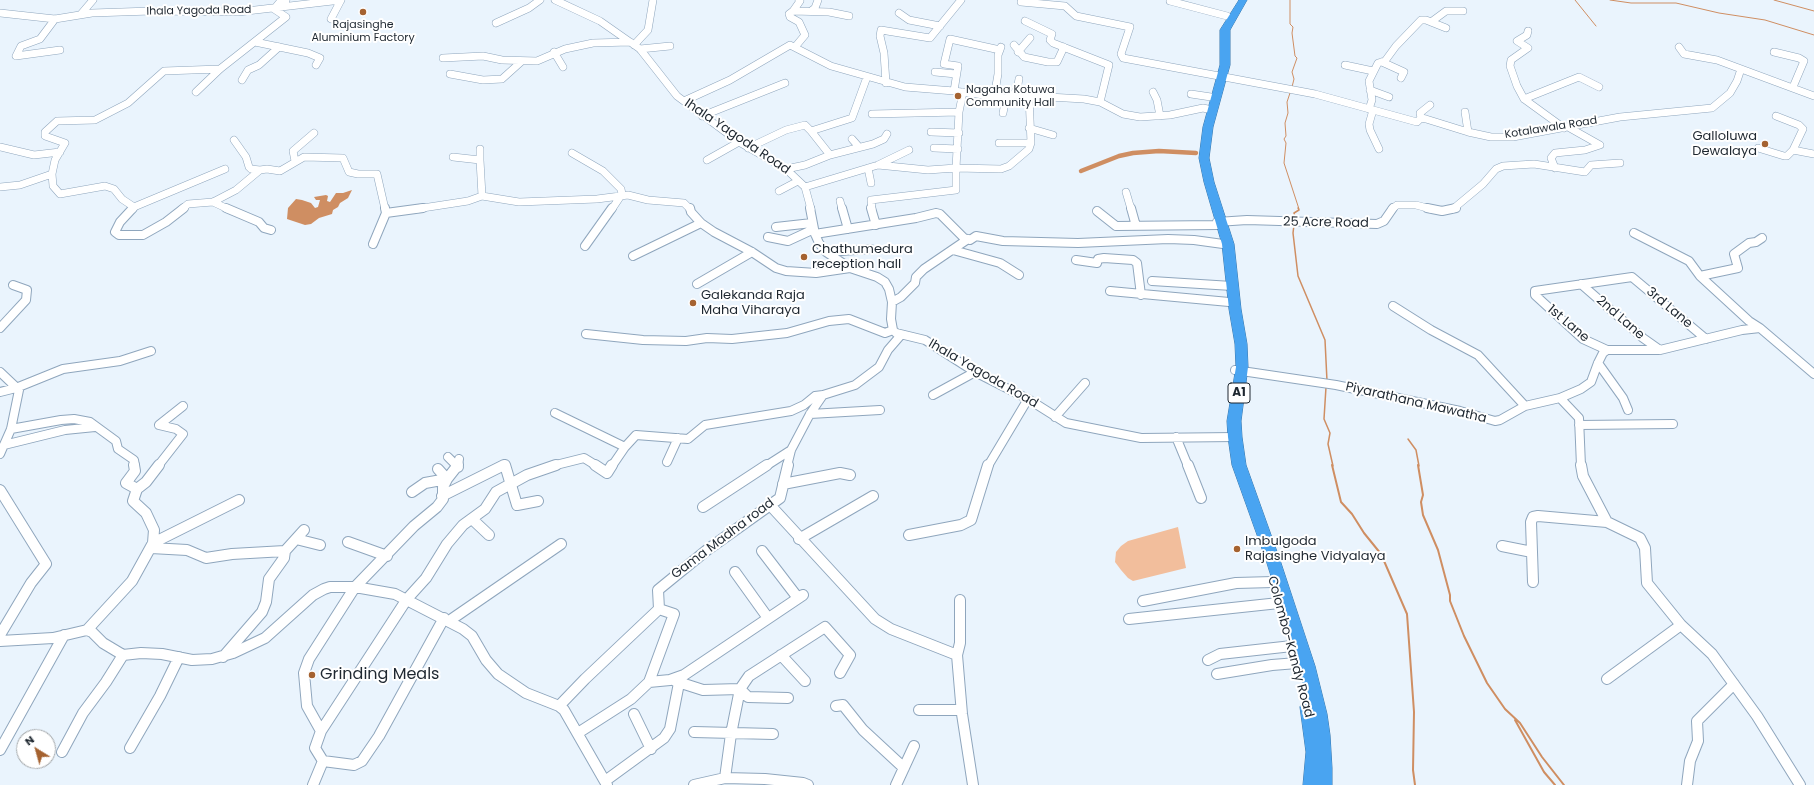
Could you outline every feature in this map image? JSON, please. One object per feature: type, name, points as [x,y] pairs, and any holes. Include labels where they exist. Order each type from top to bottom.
[{"type":"highway","name":"Colombo-Kandy Road","points":[[1220,77],[1221,32],[1227,16],[1238,0]]},
{"type":"highway","name":"Colombo-Kandy Road","points":[[1243,0],[1229,21],[1225,30],[1226,61],[1210,105],[1199,146],[1203,167],[1219,223],[1242,346],[1238,370],[1227,414],[1231,437],[1239,465],[1298,632],[1309,673],[1322,735],[1324,768],[1323,785]]},
{"type":"highway","name":"Colombo-Kandy Road","points":[[1219,223],[1228,244],[1230,286],[1229,302],[1236,344],[1238,370]]},
{"type":"highway","name":"Colombo-Kandy Road","points":[[1231,437],[1228,448],[1280,602],[1310,715],[1314,758],[1312,785]]},
{"type":"street","points":[[0,13],[55,19],[81,14],[93,0]]},
{"type":"street","points":[[196,92],[220,69],[286,17],[274,9],[286,0]]},
{"type":"street","points":[[331,19],[341,0]]},
{"type":"street","name":"Ihala Yagoda Road","points":[[81,14],[151,11],[238,12],[341,0]]},
{"type":"street","points":[[496,23],[529,8],[540,0]]},
{"type":"street","name":"Ihala Yagoda Road","points":[[555,0],[600,21],[635,45],[677,96],[739,142],[786,169],[805,187]]},
{"type":"street","points":[[635,45],[648,30],[653,0]]},
{"type":"street","points":[[795,47],[802,40],[804,35],[799,22],[790,17],[789,14],[793,11],[800,1],[799,0]]},
{"type":"street","points":[[811,11],[815,8],[818,0]]},
{"type":"street","points":[[886,83],[884,53],[880,36],[881,30],[926,38],[932,37],[961,0]]},
{"type":"street","points":[[1170,1],[1227,16]]},
{"type":"street","points":[[1021,2],[1065,6],[1076,16],[1130,27],[1130,31],[1121,54],[1123,58],[1220,77]]},
{"type":"street","points":[[793,11],[811,11],[850,16]]},
{"type":"street","points":[[1431,22],[1446,11],[1463,11]]},
{"type":"street","points":[[900,14],[909,20],[940,26]]},
{"type":"street","points":[[55,19],[40,38],[21,46],[16,56],[60,50]]},
{"type":"street","points":[[1379,149],[1370,130],[1369,124],[1372,100],[1368,81],[1373,71],[1378,63],[1385,61],[1421,20],[1446,28]]},
{"type":"street","points":[[1025,21],[1052,34],[1050,40],[1053,43],[1109,65],[1100,102]]},
{"type":"street","points":[[1528,31],[1527,35],[1517,40],[1517,42],[1528,48],[1515,56],[1511,60],[1510,66],[1524,99],[1566,128],[1599,143],[1600,145],[1585,150],[1555,153],[1551,158],[1555,168]]},
{"type":"street","points":[[1018,52],[1030,38]]},
{"type":"street","points":[[954,91],[958,66],[944,64],[948,42],[950,39],[1000,49],[998,55],[998,74],[994,97]]},
{"type":"street","points":[[255,42],[308,53],[320,58],[316,64]]},
{"type":"street","points":[[443,58],[483,56],[502,60],[537,61],[554,52],[593,43],[670,46]]},
{"type":"street","points":[[684,101],[730,80],[790,45],[831,66],[886,83],[905,87],[963,92],[994,97],[1029,95],[1068,97],[1100,102],[1114,110],[1131,116],[1140,117],[1160,116],[1210,105]]},
{"type":"street","points":[[1014,45],[1018,52],[1024,57],[1034,60],[1057,62],[1064,47]]},
{"type":"street","points":[[242,80],[248,70],[259,64],[279,47]]},
{"type":"street","points":[[1679,47],[1684,54],[1717,60],[1814,96]]},
{"type":"street","points":[[554,52],[563,67]]},
{"type":"street","points":[[1774,52],[1804,61],[1793,87]]},
{"type":"street","points":[[450,74],[483,80],[502,79],[522,61]]},
{"type":"street","points":[[1382,62],[1404,72],[1401,78]]},
{"type":"street","points":[[1345,65],[1373,71]]},
{"type":"street","points":[[134,208],[122,199],[114,189],[105,186],[60,194],[53,186],[52,174],[55,160],[65,143],[45,136],[45,132],[58,121],[95,120],[128,103],[164,71],[220,69]]},
{"type":"street","name":"Kotalawala Road","points":[[1220,77],[1299,91],[1417,122],[1421,118],[1468,132],[1491,136],[1513,137],[1620,117],[1712,108],[1730,93],[1737,81],[1741,69]]},
{"type":"street","points":[[935,72],[956,74]]},
{"type":"street","points":[[811,131],[852,118],[867,77]]},
{"type":"street","points":[[1524,99],[1579,77],[1599,87]]},
{"type":"street","points":[[1003,113],[1010,96],[1017,89],[1019,79]]},
{"type":"street","points":[[702,116],[785,83]]},
{"type":"street","points":[[1370,90],[1389,97]]},
{"type":"street","points":[[876,225],[870,203],[871,200],[956,190],[959,112],[963,92]]},
{"type":"street","points":[[1153,92],[1157,100],[1160,116]]},
{"type":"street","points":[[1191,94],[1210,105]]},
{"type":"street","points":[[878,165],[928,170],[956,168],[1001,169],[1009,166],[1029,149],[1031,144],[1029,128],[1029,95]]},
{"type":"street","points":[[1421,118],[1420,113],[1430,105]]},
{"type":"street","points":[[872,114],[959,112]]},
{"type":"street","points":[[1465,112],[1468,132]]},
{"type":"street","points":[[1758,148],[1784,156],[1787,156],[1793,150],[1803,129],[1799,125],[1776,116]]},
{"type":"street","points":[[748,148],[792,128],[805,125],[820,141],[830,155]]},
{"type":"street","points":[[1029,128],[1053,136]]},
{"type":"street","points":[[931,132],[959,134]]},
{"type":"street","points":[[295,161],[293,151],[314,133]]},
{"type":"street","points":[[786,169],[805,165],[830,155],[873,144],[884,139],[887,134]]},
{"type":"street","points":[[852,139],[859,147]]},
{"type":"street","points":[[234,140],[246,157],[251,169],[280,171],[304,157],[343,158],[349,172],[358,174],[377,174],[379,177],[386,213],[373,244]]},
{"type":"street","points":[[707,160],[739,142]]},
{"type":"street","points":[[999,143],[1031,144]]},
{"type":"street","points":[[0,148],[14,149],[34,155],[60,152]]},
{"type":"street","points":[[934,148],[958,149]]},
{"type":"street","points":[[480,149],[482,196]]},
{"type":"street","points":[[323,761],[315,748],[321,732],[407,599],[426,578],[447,544],[463,525],[485,509],[496,492],[512,482],[545,468],[584,458],[607,474],[625,447],[636,435],[688,439],[705,425],[791,411],[804,405],[815,396],[855,385],[879,367],[897,332],[891,319],[892,302],[889,289],[885,282],[877,276],[850,268],[826,252],[814,229],[805,187],[878,165],[909,150]]},
{"type":"street","points":[[1793,150],[1814,154]]},
{"type":"street","points":[[572,153],[603,171],[620,189],[622,194]]},
{"type":"street","points":[[453,157],[480,160]]},
{"type":"street","name":"25 Acre Road","points":[[1219,223],[1247,220],[1377,224],[1384,220],[1391,209],[1397,205],[1416,205],[1442,211],[1455,208],[1483,184],[1496,169],[1503,166],[1534,164],[1585,172],[1587,171],[1588,166],[1591,165],[1620,163]]},
{"type":"street","points":[[868,168],[871,183]]},
{"type":"street","points":[[225,169],[134,208],[120,222],[115,232],[119,235],[146,235],[166,222],[188,204],[213,202],[236,190],[260,170]]},
{"type":"street","points":[[0,187],[20,185],[52,174]]},
{"type":"street","points":[[779,191],[798,181]]},
{"type":"street","points":[[1126,192],[1136,226]]},
{"type":"street","points":[[386,213],[468,201],[482,196],[519,202],[597,199],[622,194],[648,200],[684,203],[690,206],[691,212],[701,223],[714,232],[752,252],[776,268],[786,272],[816,273],[850,268]]},
{"type":"street","points":[[585,246],[622,194]]},
{"type":"street","points":[[840,201],[848,230]]},
{"type":"street","points":[[213,202],[240,213],[258,222],[264,228],[271,230]]},
{"type":"street","points":[[1097,211],[1116,226],[1219,223]]},
{"type":"street","points":[[776,227],[848,230],[936,213],[940,214],[964,238],[968,239]]},
{"type":"street","points":[[633,256],[701,223]]},
{"type":"street","points":[[768,237],[788,241],[814,229]]},
{"type":"street","points":[[1634,233],[1688,261],[1700,276],[1749,321],[1760,328],[1814,374]]},
{"type":"street","points":[[892,302],[901,297],[915,283],[916,277],[924,269],[968,239],[970,240],[976,236],[1003,241],[1052,243],[1168,239],[1194,240],[1223,244]]},
{"type":"street","points":[[1700,276],[1738,268],[1734,254],[1749,243],[1756,242],[1762,238]]},
{"type":"street","points":[[826,252],[871,248]]},
{"type":"street","points":[[953,250],[1000,263],[1019,275]]},
{"type":"street","points":[[697,284],[752,252]]},
{"type":"street","points":[[1076,260],[1097,263],[1098,259],[1104,258],[1133,260],[1137,263],[1141,294]]},
{"type":"street","name":"3rd Lane","points":[[1581,284],[1632,277],[1706,339]]},
{"type":"street","points":[[1152,281],[1230,286]]},
{"type":"street","name":"1st Lane","points":[[1581,284],[1537,290],[1535,291],[1535,295],[1583,339],[1607,350]]},
{"type":"street","name":"2nd Lane","points":[[1581,284],[1643,338],[1660,350]]},
{"type":"street","points":[[0,328],[26,300],[27,290],[13,285]]},
{"type":"street","points":[[1110,291],[1229,302]]},
{"type":"street","points":[[1393,306],[1431,330],[1478,355],[1525,406]]},
{"type":"street","name":"Ihala Yagoda Road","points":[[586,334],[643,340],[686,341],[707,338],[732,339],[787,334],[829,321],[849,319],[885,333],[897,332],[925,340],[940,348],[975,372],[1028,399],[1066,423],[1141,438],[1231,437]]},
{"type":"street","points":[[1607,350],[1660,350],[1760,328]]},
{"type":"street","name":"Piyarathana Mawatha","points":[[1238,370],[1317,381],[1460,411],[1495,421],[1500,420],[1525,406],[1560,398],[1581,389],[1591,382],[1598,363],[1603,353],[1607,350]]},
{"type":"street","points":[[0,392],[16,388],[63,369],[120,361],[151,351]]},
{"type":"street","points":[[1598,363],[1623,398],[1628,410]]},
{"type":"street","points":[[0,372],[18,390],[17,406],[11,429],[0,454]]},
{"type":"street","points":[[933,395],[975,372]]},
{"type":"street","points":[[1055,417],[1085,383]]},
{"type":"street","name":"Gama Madha road","points":[[659,609],[658,590],[660,587],[707,550],[780,498],[791,450],[810,414],[823,395]]},
{"type":"street","points":[[1560,398],[1579,418],[1583,476],[1607,522]]},
{"type":"street","points":[[909,535],[961,525],[971,520],[986,469],[1028,399]]},
{"type":"street","points":[[0,641],[46,638],[87,630],[132,581],[152,546],[154,530],[146,513],[133,501],[137,489],[146,482],[183,434],[176,429],[162,427],[159,425],[183,406]]},
{"type":"street","points":[[810,414],[880,410]]},
{"type":"street","points":[[555,413],[625,447]]},
{"type":"street","points":[[11,429],[74,419],[90,422],[116,441],[118,448],[134,460],[135,471],[126,483],[137,489]]},
{"type":"street","points":[[1579,425],[1673,424]]},
{"type":"street","points":[[4,444],[65,430],[95,427]]},
{"type":"street","points":[[1176,437],[1201,498]]},
{"type":"street","points":[[667,462],[678,438]]},
{"type":"street","points":[[703,508],[791,450]]},
{"type":"street","points":[[321,732],[307,706],[304,687],[304,673],[309,659],[355,587],[387,556],[414,526],[437,507],[443,499],[443,487],[458,463],[448,457]]},
{"type":"street","points":[[442,496],[505,465],[512,482],[517,505],[538,501]]},
{"type":"street","points":[[438,469],[447,479]]},
{"type":"street","points":[[783,484],[840,473],[850,475]]},
{"type":"street","points":[[412,492],[425,484],[447,479]]},
{"type":"street","points":[[0,490],[46,564],[31,583],[0,635]]},
{"type":"street","points":[[799,538],[873,496]]},
{"type":"street","points":[[152,546],[239,500]]},
{"type":"street","points":[[770,505],[799,538],[875,618],[891,629],[957,655]]},
{"type":"street","points":[[1533,582],[1530,522],[1538,516],[1607,522],[1637,535],[1643,541],[1645,548],[1647,583],[1681,625],[1712,654],[1757,716],[1800,785]]},
{"type":"street","points":[[472,518],[489,535]]},
{"type":"street","points":[[223,657],[262,612],[266,602],[269,579],[284,558],[285,551],[304,530]]},
{"type":"street","points":[[296,539],[320,545]]},
{"type":"street","points":[[348,542],[387,556]]},
{"type":"street","points":[[323,761],[354,765],[362,761],[379,736],[446,620],[561,544]]},
{"type":"street","points":[[152,546],[186,550],[206,558],[232,554],[285,551]]},
{"type":"street","points":[[1502,546],[1532,552]]},
{"type":"street","points":[[675,681],[800,596],[762,551]]},
{"type":"street","points":[[735,572],[768,618]]},
{"type":"street","points":[[1144,601],[1236,583],[1273,582]]},
{"type":"street","points":[[87,630],[92,632],[103,644],[123,655],[141,653],[179,657],[192,660],[212,659],[223,657],[265,638],[284,623],[313,595],[324,589],[330,587],[355,587],[395,594],[446,620],[472,636],[486,660],[498,674],[526,693],[559,706],[564,710],[606,783],[664,738],[670,729],[675,681]]},
{"type":"street","points":[[960,600],[960,643],[957,655],[962,710],[973,785]]},
{"type":"street","points":[[1129,619],[1280,602]]},
{"type":"street","points":[[559,706],[585,679],[659,609],[674,614],[649,682],[631,699],[578,733]]},
{"type":"street","points":[[1607,679],[1681,625]]},
{"type":"street","points":[[725,778],[731,734],[740,689],[749,676],[825,627],[826,630],[849,652],[850,655],[840,673]]},
{"type":"street","points":[[0,750],[3,738],[64,635]]},
{"type":"street","points":[[1208,660],[1220,654],[1292,646]]},
{"type":"street","points":[[62,752],[83,714],[123,655]]},
{"type":"street","points":[[781,655],[805,681]]},
{"type":"street","points":[[130,748],[160,696],[179,657]]},
{"type":"street","points":[[1217,674],[1272,665],[1297,663]]},
{"type":"street","points":[[649,682],[675,681],[703,690],[740,689],[748,697],[788,698]]},
{"type":"street","points":[[1687,785],[1690,762],[1698,741],[1697,721],[1734,684]]},
{"type":"street","points":[[836,706],[843,705],[863,730],[904,768]]},
{"type":"street","points":[[919,710],[962,710]]},
{"type":"street","points":[[634,714],[651,749]]},
{"type":"street","points":[[694,732],[773,734]]},
{"type":"street","points":[[896,785],[914,746]]},
{"type":"street","points":[[313,785],[323,761]]},
{"type":"street","points":[[694,785],[725,778],[765,779],[803,783],[808,785]]},
{"type":"shaded area","points":[[352,190],[348,198],[333,210],[332,214],[319,218],[311,224],[305,225],[287,219],[288,208],[296,199],[311,203],[315,208],[318,207],[320,200],[316,200],[314,197],[326,195],[328,196],[327,201],[330,202],[336,193],[343,193]]},
{"type":"shaded area","points":[[1178,527],[1186,568],[1133,581],[1128,578],[1115,562],[1116,552],[1128,541]]},
{"type":"waterway","points":[[1290,0],[1290,24],[1293,27],[1292,33],[1295,56],[1297,58],[1292,72],[1294,79],[1292,87]]},
{"type":"waterway","points":[[1575,0],[1596,26]]},
{"type":"waterway","points":[[1610,0],[1631,3],[1676,3],[1719,13],[1765,20],[1814,35]]},
{"type":"waterway","points":[[1774,0],[1814,11]]},
{"type":"waterway","points":[[1290,93],[1287,102],[1288,113],[1285,123],[1286,136],[1284,139],[1286,143],[1284,163],[1299,209]]},
{"type":"waterway","points":[[1081,171],[1119,156],[1133,153],[1159,151],[1196,153]]},
{"type":"waterway","points":[[1295,217],[1294,213],[1299,210],[1298,208]]},
{"type":"waterway","points":[[1294,225],[1293,233],[1298,276],[1325,340],[1327,381]]},
{"type":"waterway","points":[[1326,387],[1324,419],[1330,433],[1328,444],[1333,466]]},
{"type":"waterway","points":[[1408,439],[1416,450],[1419,466]]},
{"type":"waterway","points":[[1332,465],[1341,502],[1352,514],[1364,533],[1381,554],[1407,614],[1414,712],[1413,770],[1415,785]]},
{"type":"waterway","points":[[1418,465],[1423,495],[1421,502],[1423,515],[1438,550],[1450,595],[1450,601],[1464,636],[1487,683],[1505,709],[1520,723],[1542,757],[1564,785]]},
{"type":"waterway","points":[[1515,720],[1544,772],[1555,785]]},
{"type":"place","name":"Rajasinghe Aluminium Factory","points":[[363,12]]},
{"type":"place","name":"Nagaha Kotuwa Community Hall","points":[[958,96]]},
{"type":"place","name":"Galloluwa Dewalaya","points":[[1765,144]]},
{"type":"place","name":"Chathumedura reception hall","points":[[804,257]]},
{"type":"place","name":"Galekanda Raja Maha Viharaya","points":[[693,303]]},
{"type":"place","name":"Imbulgoda Rajasinghe Vidyalaya","points":[[1237,549]]},
{"type":"place","name":"Grinding Meals","points":[[312,675]]}]
